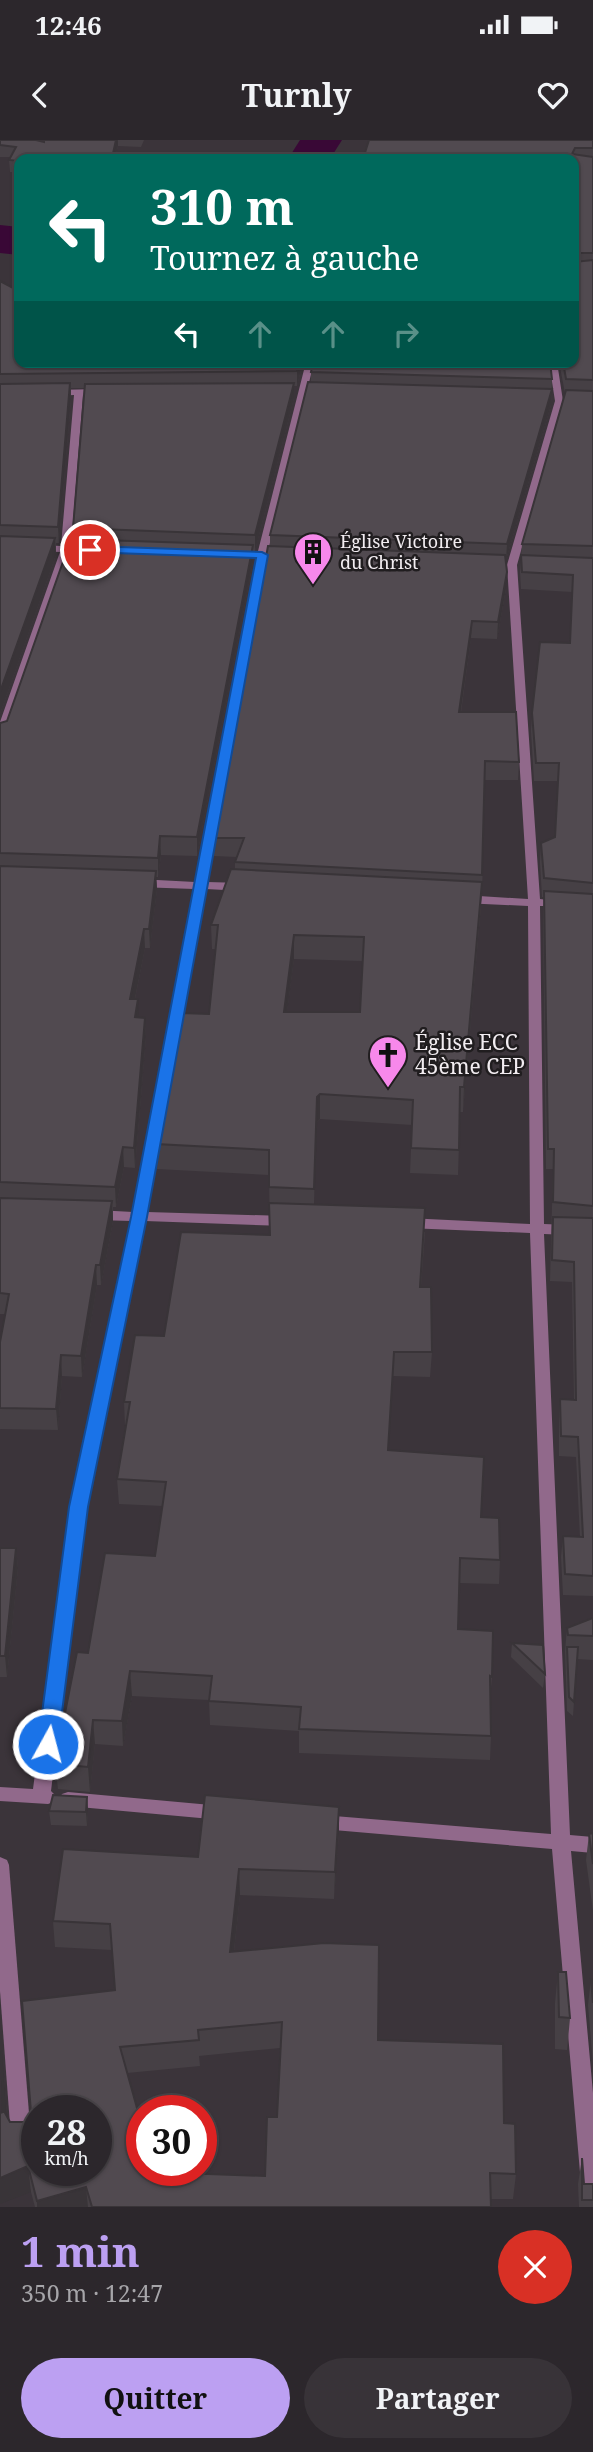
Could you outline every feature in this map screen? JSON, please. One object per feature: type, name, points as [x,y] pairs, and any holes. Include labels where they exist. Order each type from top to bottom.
[{"type":"street","points":[[41,1797],[78,1507],[139,1217],[263,555],[300,392],[308,368]]},
{"type":"street","points":[[554,368],[559,401],[512,565],[534,903],[537,1226],[561,1844],[593,2207]]},
{"type":"street","points":[[0,738],[66,549],[79,392]]},
{"type":"street","points":[[39,393],[107,392]]},
{"type":"street","points":[[546,401],[570,401]]},
{"type":"street","points":[[26,548],[92,550]]},
{"type":"street","points":[[121,882],[257,888]]},
{"type":"street","points":[[451,898],[558,904]]},
{"type":"street","points":[[84,1214],[304,1221]]},
{"type":"street","points":[[386,1223],[537,1226],[593,1231]]},
{"type":"street","points":[[0,1794],[246,1815]]},
{"type":"street","points":[[301,1820],[593,1845]]},
{"type":"street","points":[[0,1865],[20,2138]]},
{"type":"building","points":[[0,140],[116,140],[113,154],[14,154],[14,160],[9,160],[16,147],[0,145]]},
{"type":"building","points":[[369,140],[593,140],[593,148],[575,148],[572,154],[365,154]]},
{"type":"building","points":[[579,155],[593,157],[593,253],[579,253]]},
{"type":"building","points":[[593,260],[593,380],[566,379],[564,368],[579,368],[579,262]]},
{"type":"building","points":[[0,281],[14,288],[14,368],[298,368],[297,371],[0,374]]},
{"type":"building","points":[[312,368],[551,368],[552,379],[311,372]]},
{"type":"building","points":[[308,382],[552,389],[507,544],[270,535]]},
{"type":"building","points":[[70,383],[58,527],[0,525],[0,384]]},
{"type":"building","points":[[294,383],[255,535],[73,528],[85,384]]},
{"type":"building","points":[[566,390],[593,391],[593,546],[522,544]]},
{"type":"building","points":[[0,536],[55,538],[0,692]]},
{"type":"building","points":[[71,539],[253,545],[197,837],[160,836],[158,858],[0,853],[0,723],[7,721]]},
{"type":"building","points":[[268,546],[505,555],[507,572],[498,622],[472,621],[459,712],[516,712],[519,762],[485,761],[482,875],[235,862],[244,838],[214,838]]},
{"type":"building","points":[[521,555],[593,558],[593,883],[544,878],[541,843],[555,837],[559,763],[536,763],[532,713],[540,642],[570,643],[573,575],[522,572]]},
{"type":"building","points":[[0,866],[156,871],[149,929],[144,929],[130,999],[138,999],[135,1017],[145,1018],[134,1148],[123,1147],[115,1187],[0,1182]]},
{"type":"building","points":[[231,869],[482,882],[464,1087],[460,1087],[459,1150],[411,1148],[413,1100],[320,1094],[317,1097],[314,1189],[269,1187],[269,1150],[156,1144],[181,1013],[209,1014],[218,925],[211,925]],"holes":[[[294,935],[364,937],[360,1012],[284,1012]]]},
{"type":"building","points":[[544,891],[593,894],[593,1206],[553,1202],[554,1149],[548,1149]]},
{"type":"building","points":[[0,1198],[112,1201],[100,1265],[96,1265],[81,1356],[61,1355],[56,1409],[0,1408],[0,1342],[9,1294],[0,1293]]},
{"type":"building","points":[[269,1203],[425,1208],[420,1287],[431,1287],[432,1352],[394,1352],[388,1450],[484,1457],[481,1517],[499,1518],[500,1560],[460,1558],[458,1629],[493,1631],[492,1677],[490,1676],[491,1736],[299,1729],[301,1707],[209,1701],[212,1676],[130,1671],[122,1721],[93,1720],[88,1767],[55,1764],[77,1652],[88,1653],[105,1553],[155,1556],[166,1482],[117,1479],[130,1402],[124,1402],[135,1335],[164,1336],[181,1232],[270,1235]]},
{"type":"building","points":[[553,1217],[593,1218],[593,1576],[565,1574],[563,1536],[583,1537],[578,1437],[561,1436],[560,1399],[576,1400],[574,1262],[552,1260]]},
{"type":"building","points":[[0,1548],[16,1548],[5,1656],[0,1656]]},
{"type":"building","points":[[593,1618],[593,1636],[568,1635],[567,1628]]},
{"type":"building","points":[[512,1643],[543,1645],[545,1674]]},
{"type":"building","points":[[567,1647],[578,1647],[574,1702],[569,1697]]},
{"type":"building","points":[[53,1795],[87,1797],[86,1812],[49,1811]]},
{"type":"building","points":[[205,1795],[339,1807],[335,1872],[239,1869],[230,1952],[324,1943],[379,1945],[378,2040],[503,2044],[504,2123],[515,2124],[516,2174],[490,2173],[491,2207],[92,2207],[86,2187],[37,2201],[33,2186],[112,2186],[112,2095],[30,2095],[22,2001],[115,1990],[110,1924],[53,1921],[63,1849],[198,1857]]},
{"type":"building","points":[[593,1833],[593,1864],[589,1834]]},
{"type":"building","points":[[558,1972],[566,1972],[570,2018],[559,2017]]},
{"type":"building","points":[[1,2050],[5,2113],[10,2122],[21,2122],[21,2169],[0,2178],[0,2113],[3,2112]]},
{"type":"building","points":[[582,2158],[584,2184],[593,2184],[593,2200],[582,2200]]},
{"type":"waterway","points":[[312,154],[321,140]]},
{"type":"waterway","points":[[0,239],[14,240]]},
{"type":"place","name":"Église Victoire du Christ","points":[[313,586]]},
{"type":"place","name":"Église ECC 45ème CEP","points":[[388,1089]]},
{"type":"route","points":[[48,1744],[78,1507],[139,1217],[262,555],[90,550]]}]
